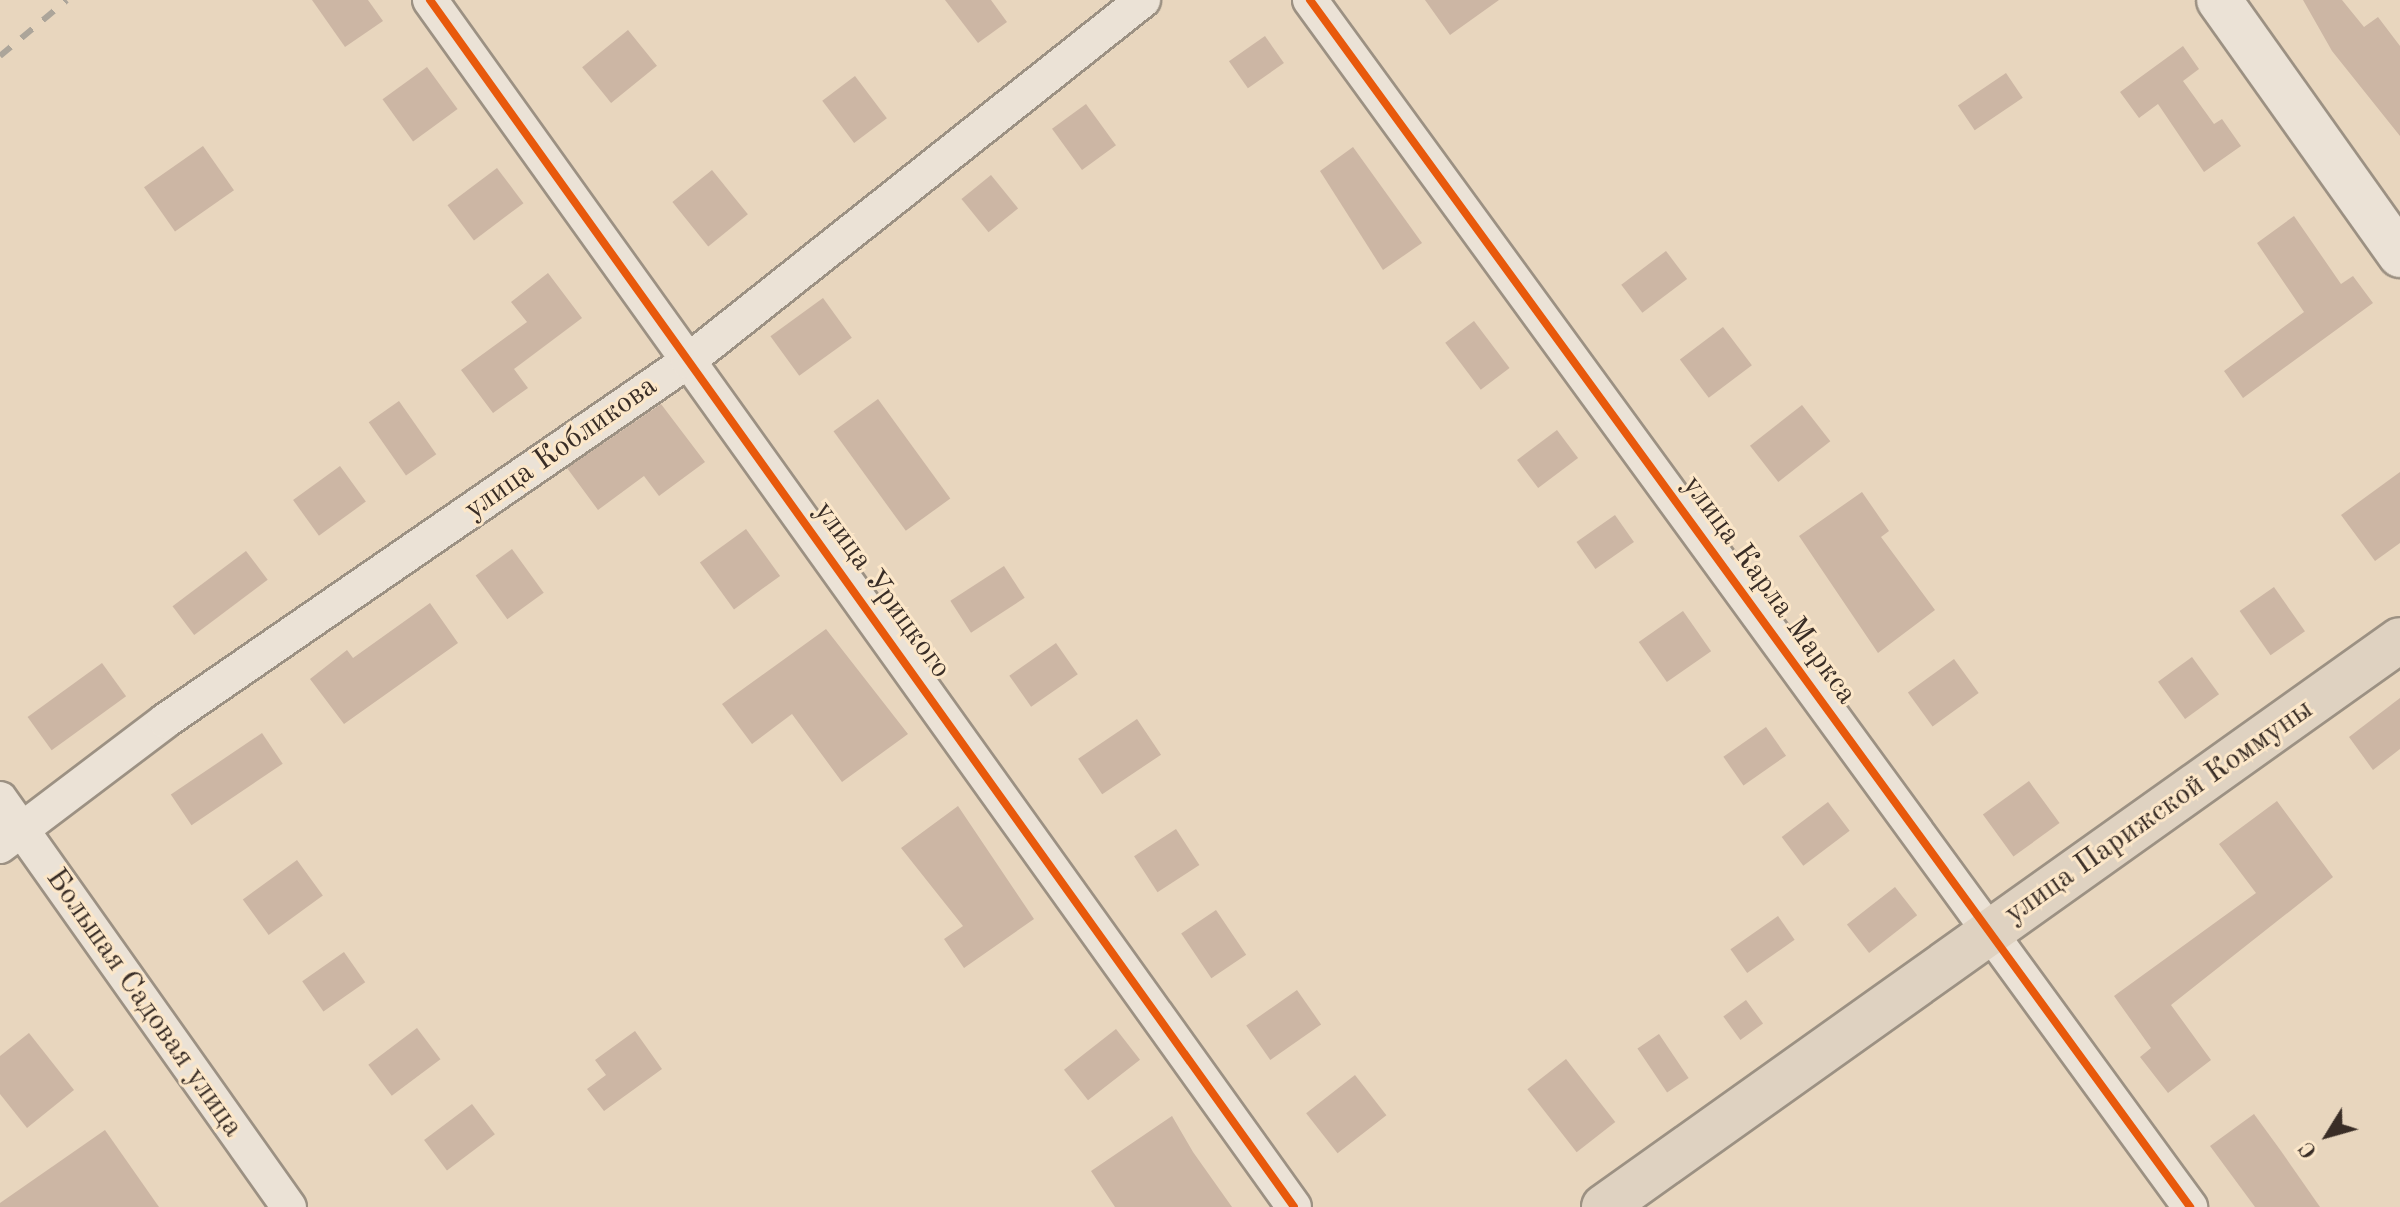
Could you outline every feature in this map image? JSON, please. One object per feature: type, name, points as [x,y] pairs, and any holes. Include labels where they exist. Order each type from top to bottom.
[{"type":"highway","name":"улица Парижской Коммуны","points":[[1604,1207],[2400,640]]},
{"type":"street","name":"улица Урицкого","points":[[430,0],[1294,1207]]},
{"type":"street","name":"улица Кобликова","points":[[11,838],[165,721],[688,361],[1143,0]]},
{"type":"street","name":"улица Карла Маркса","points":[[1310,0],[2190,1207]]},
{"type":"street","points":[[2219,0],[2400,255]]},
{"type":"street","name":"Большая Садовая улица","points":[[0,799],[11,838],[289,1207]]},
{"type":"building","points":[[312,0],[368,0],[383,21],[345,47]]},
{"type":"building","points":[[945,0],[991,0],[1007,22],[978,43]]},
{"type":"building","points":[[1425,0],[1499,0],[1450,35]]},
{"type":"building","points":[[2303,0],[2342,0],[2364,27],[2378,17],[2400,46],[2400,136],[2332,51]]},
{"type":"building","points":[[628,30],[657,66],[611,103],[582,67]]},
{"type":"building","points":[[1265,36],[1284,63],[1248,88],[1229,61]]},
{"type":"building","points":[[2183,46],[2199,69],[2183,81],[2214,124],[2222,119],[2241,146],[2204,172],[2158,104],[2139,118],[2120,92]]},
{"type":"building","points":[[427,67],[458,109],[413,141],[383,99]]},
{"type":"building","points":[[2006,73],[2023,98],[1975,130],[1958,105]]},
{"type":"building","points":[[855,76],[887,118],[854,143],[822,101]]},
{"type":"building","points":[[1086,104],[1116,145],[1082,170],[1052,129]]},
{"type":"building","points":[[203,146],[234,190],[175,232],[144,187]]},
{"type":"building","points":[[1353,147],[1422,243],[1383,270],[1320,171]]},
{"type":"building","points":[[497,168],[523,203],[474,240],[447,205]]},
{"type":"building","points":[[712,170],[748,214],[708,246],[672,202]]},
{"type":"building","points":[[991,175],[1018,208],[989,232],[961,199]]},
{"type":"building","points":[[2294,216],[2341,284],[2353,276],[2373,303],[2243,398],[2224,371],[2304,312],[2257,243]]},
{"type":"building","points":[[1666,251],[1687,279],[1642,313],[1621,285]]},
{"type":"building","points":[[548,273],[582,318],[514,369],[528,388],[493,413],[461,370],[527,322],[511,302]]},
{"type":"building","points":[[823,298],[852,338],[799,376],[770,336]]},
{"type":"building","points":[[1474,321],[1510,368],[1481,390],[1445,343]]},
{"type":"building","points":[[1723,327],[1752,365],[1709,398],[1680,359]]},
{"type":"building","points":[[878,399],[950,499],[906,531],[834,431]]},
{"type":"building","points":[[399,401],[436,454],[406,475],[369,422]]},
{"type":"building","points":[[661,404],[705,462],[659,496],[644,476],[598,510],[567,468]]},
{"type":"building","points":[[1802,405],[1830,441],[1778,482],[1750,446]]},
{"type":"building","points":[[1557,430],[1578,458],[1538,488],[1517,460]]},
{"type":"building","points":[[340,466],[366,502],[319,536],[293,500]]},
{"type":"building","points":[[2400,472],[2400,543],[2375,561],[2341,515]]},
{"type":"building","points":[[1862,492],[1889,531],[1881,537],[1935,610],[1878,653],[1799,536]]},
{"type":"building","points":[[1615,515],[1634,542],[1595,569],[1576,542]]},
{"type":"building","points":[[746,529],[780,576],[734,609],[700,563]]},
{"type":"building","points":[[512,549],[544,593],[507,619],[476,575]]},
{"type":"building","points":[[246,551],[268,580],[194,635],[173,606]]},
{"type":"building","points":[[1004,566],[1025,598],[971,633],[950,601]]},
{"type":"building","points":[[2274,587],[2305,631],[2271,655],[2240,611]]},
{"type":"building","points":[[430,603],[458,643],[344,724],[310,679],[347,650],[353,658]]},
{"type":"building","points":[[1683,611],[1711,651],[1667,682],[1639,642]]},
{"type":"building","points":[[826,629],[908,734],[842,782],[792,714],[752,744],[722,704]]},
{"type":"building","points":[[1056,643],[1078,674],[1031,707],[1009,676]]},
{"type":"building","points":[[2192,657],[2219,694],[2185,719],[2158,682]]},
{"type":"building","points":[[1954,659],[1979,693],[1933,726],[1908,693]]},
{"type":"building","points":[[102,663],[126,696],[52,750],[28,717]]},
{"type":"building","points":[[2400,698],[2400,749],[2373,770],[2349,737]]},
{"type":"building","points":[[1137,719],[1161,755],[1102,794],[1078,759]]},
{"type":"building","points":[[1766,727],[1786,756],[1743,785],[1723,757]]},
{"type":"building","points":[[262,733],[283,764],[191,825],[171,795]]},
{"type":"building","points":[[2029,781],[2060,823],[2013,857],[1983,815]]},
{"type":"building","points":[[2277,801],[2333,877],[2171,1005],[2211,1060],[2168,1093],[2140,1057],[2151,1048],[2114,996],[2256,893],[2219,844]]},
{"type":"building","points":[[1828,802],[1850,831],[1803,866],[1782,837]]},
{"type":"building","points":[[958,806],[1034,919],[964,968],[944,939],[963,926],[901,848]]},
{"type":"building","points":[[1176,829],[1199,865],[1157,892],[1134,856]]},
{"type":"building","points":[[297,860],[323,896],[269,935],[243,899]]},
{"type":"building","points":[[1895,887],[1917,915],[1869,953],[1847,925]]},
{"type":"building","points":[[1216,910],[1246,955],[1211,978],[1181,933]]},
{"type":"building","points":[[1778,916],[1795,940],[1747,973],[1730,949]]},
{"type":"building","points":[[344,952],[365,982],[323,1012],[302,981]]},
{"type":"building","points":[[1297,990],[1321,1024],[1270,1060],[1246,1026]]},
{"type":"building","points":[[1746,1000],[1763,1023],[1740,1040],[1723,1016]]},
{"type":"building","points":[[417,1028],[440,1059],[392,1096],[368,1065]]},
{"type":"building","points":[[1116,1029],[1140,1060],[1088,1100],[1064,1070]]},
{"type":"building","points":[[635,1031],[662,1069],[604,1111],[587,1089],[606,1075],[595,1060]]},
{"type":"building","points":[[29,1033],[74,1090],[27,1128],[0,1094],[0,1056]]},
{"type":"building","points":[[1659,1034],[1689,1078],[1667,1092],[1637,1049]]},
{"type":"building","points":[[1566,1059],[1615,1122],[1577,1152],[1527,1089]]},
{"type":"building","points":[[1355,1075],[1386,1115],[1338,1153],[1306,1113]]},
{"type":"building","points":[[472,1104],[495,1134],[447,1170],[424,1140]]},
{"type":"building","points":[[2254,1114],[2320,1207],[2255,1207],[2210,1146]]},
{"type":"building","points":[[1172,1116],[1232,1207],[1115,1207],[1091,1171]]},
{"type":"building","points":[[105,1130],[159,1207],[0,1207],[0,1203]]},
{"type":"railway","points":[[0,56],[67,0]]},
{"type":"cycle path","points":[[430,0],[1294,1207]]},
{"type":"cycle path","points":[[1310,0],[2190,1207]]}]
